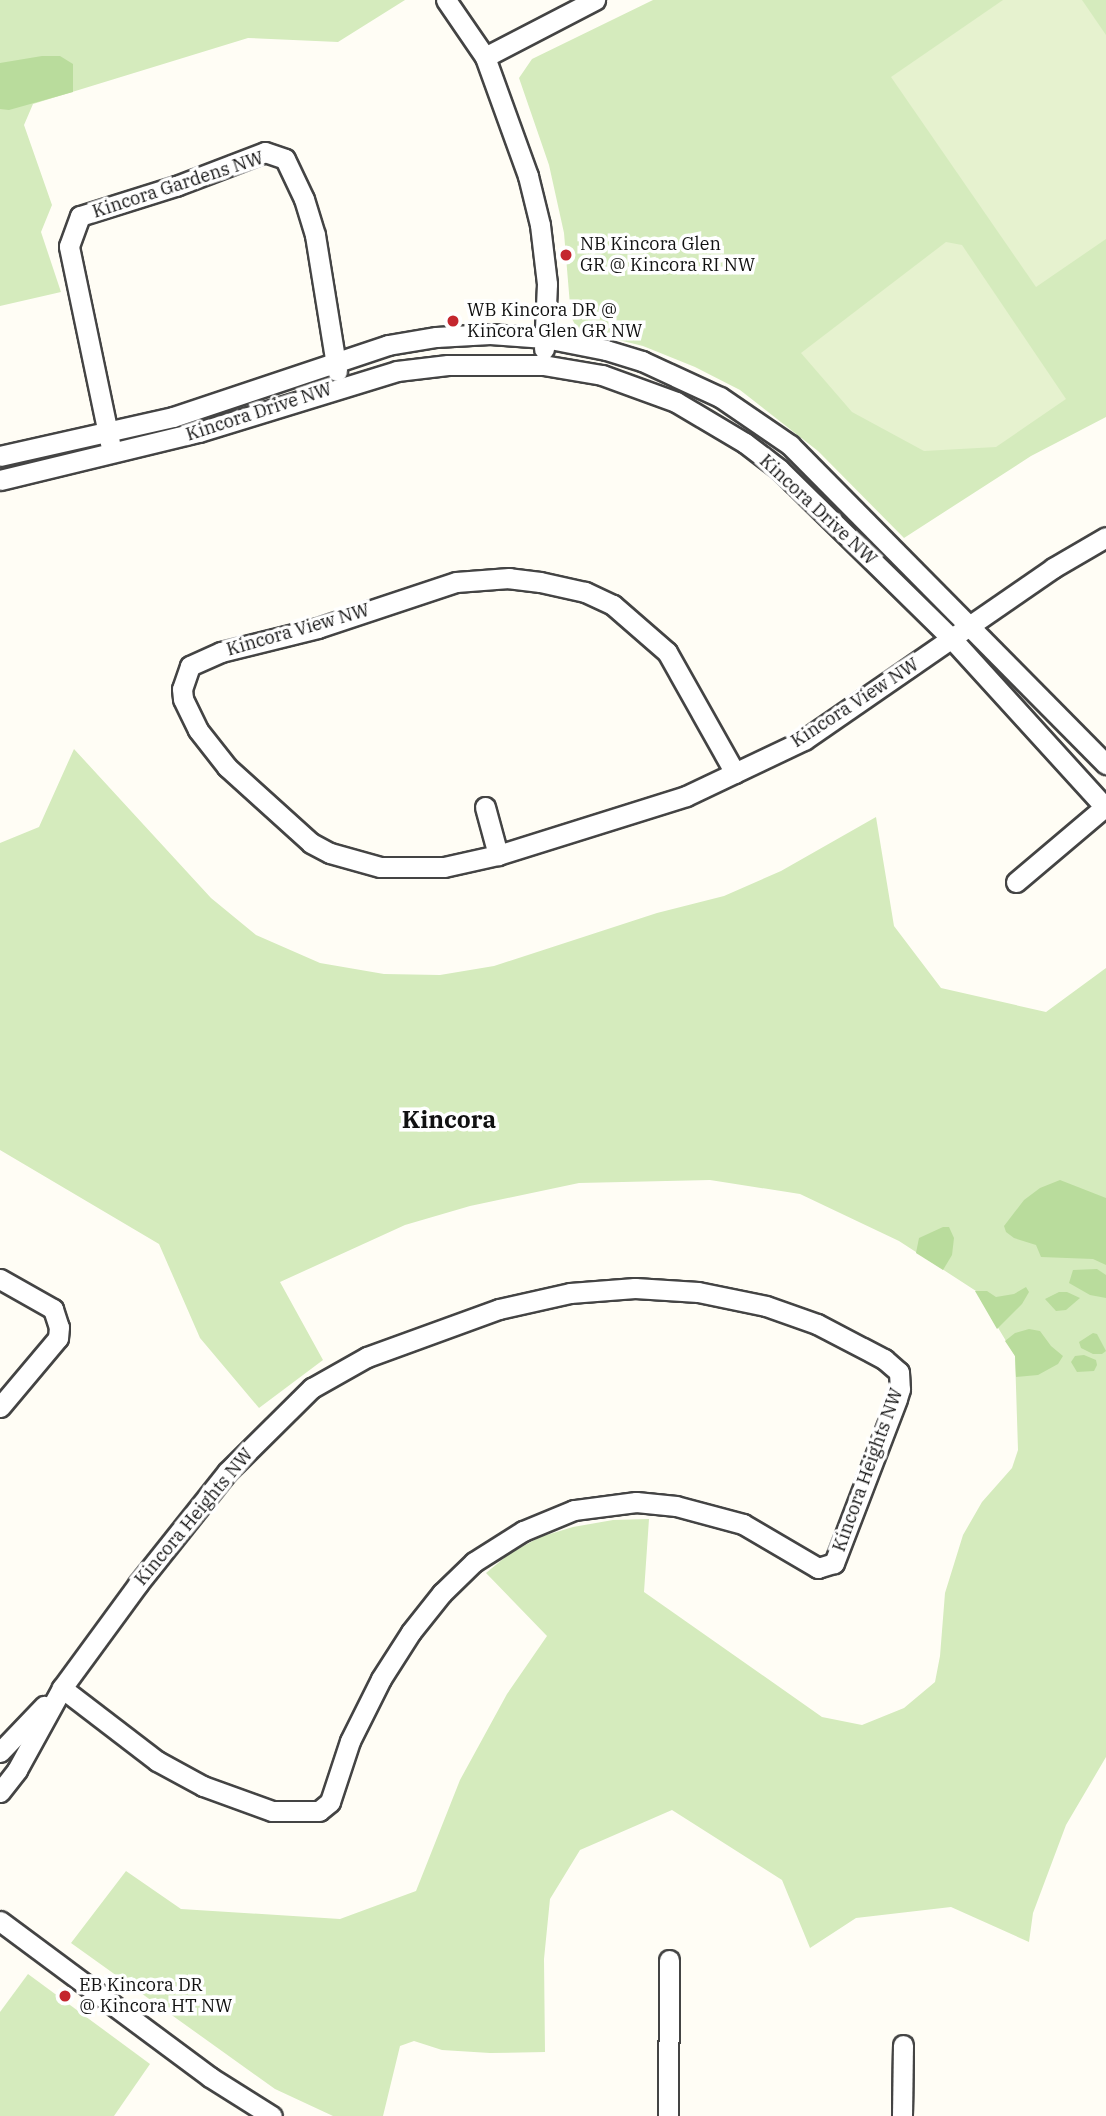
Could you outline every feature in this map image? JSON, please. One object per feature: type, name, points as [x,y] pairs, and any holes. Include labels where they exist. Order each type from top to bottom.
[{"type":"street","points":[[446,0],[485,57],[512,126],[540,225],[547,284],[543,365]]},
{"type":"street","points":[[485,57],[594,0]]},
{"type":"street","name":"Kincora Gardens NW","points":[[112,454],[69,246],[80,216],[176,186],[265,152],[285,159],[304,199],[315,235],[334,362],[341,386]]},
{"type":"street","name":"Kincora Drive NW","points":[[0,456],[173,417],[388,345],[436,337],[489,334],[545,338],[642,361],[720,397],[790,444],[1106,764]]},
{"type":"street","name":"Kincora Drive NW","points":[[0,480],[199,432],[341,386],[397,371],[448,365],[543,365],[603,376],[676,402],[745,443],[779,470],[952,639],[1106,807]]},
{"type":"street","name":"Kincora View NW","points":[[735,773],[667,652],[613,605],[585,592],[540,582],[509,578],[456,582],[318,628],[221,652],[190,666],[184,678],[183,699],[198,730],[227,768],[312,843],[354,860],[400,869],[444,867],[498,855],[686,796],[735,773],[804,740],[1053,568],[1106,537]]},
{"type":"street","points":[[485,807],[498,855]]},
{"type":"street","points":[[1016,882],[1106,807]]},
{"type":"street","points":[[0,1279],[53,1309],[59,1327],[58,1338],[0,1407]]},
{"type":"street","name":"Kincora Heights NW","points":[[0,1792],[17,1770],[62,1688],[138,1584],[227,1472],[312,1388],[340,1372],[429,1332],[535,1300],[603,1289],[667,1289],[724,1296],[784,1312],[817,1324],[865,1349],[899,1372],[900,1389],[897,1399],[834,1563],[818,1568],[743,1524],[676,1506],[636,1502],[574,1510],[523,1531],[474,1562],[442,1593],[411,1632],[381,1679],[350,1741],[330,1802],[319,1811],[272,1811],[204,1786],[157,1761],[62,1688]]},
{"type":"street","name":"Kincora Heights NW","points":[[0,1752],[62,1688]]},
{"type":"street","points":[[0,1921],[210,2077],[272,2116]]},
{"type":"street","points":[[668,2116],[669,1960]]},
{"type":"street","points":[[902,2116],[903,2045]]},
{"type":"green space","points":[[0,0],[405,0],[338,42],[248,38],[33,104],[24,125],[52,205],[41,232],[61,292],[0,306]]},
{"type":"green space","points":[[653,0],[1106,0],[1106,417],[1031,456],[904,538],[818,451],[740,390],[695,367],[643,346],[578,330],[571,317],[564,233],[549,165],[519,78],[532,59]]},
{"type":"green space","points":[[1003,0],[1082,0],[1106,35],[1106,239],[1036,287],[891,77]]},
{"type":"green space","points":[[60,56],[73,64],[73,92],[9,110],[0,109],[0,63]]},
{"type":"green space","points":[[946,242],[962,245],[1066,399],[996,447],[924,451],[852,412],[801,353]]},
{"type":"green space","points":[[74,749],[211,898],[256,935],[320,963],[384,974],[440,975],[494,966],[657,913],[724,896],[781,871],[876,817],[894,926],[941,988],[1046,1012],[1106,968],[1106,1757],[1066,1825],[1033,1913],[1029,1942],[951,1907],[856,1918],[810,1948],[782,1880],[672,1810],[580,1850],[550,1899],[544,1959],[545,2052],[442,2050],[414,2041],[400,2046],[383,2116],[333,2116],[275,2089],[71,1943],[126,1871],[181,1909],[340,1919],[416,1891],[460,1780],[507,1694],[547,1636],[486,1573],[509,1554],[540,1537],[573,1527],[613,1520],[649,1519],[644,1592],[822,1717],[862,1725],[904,1708],[935,1682],[945,1593],[963,1535],[982,1502],[1012,1468],[1018,1450],[1015,1356],[976,1291],[899,1241],[800,1194],[710,1180],[579,1183],[470,1206],[405,1225],[280,1282],[323,1360],[259,1408],[200,1338],[159,1244],[0,1150],[0,843],[39,827]]},
{"type":"green space","points":[[1060,1180],[1106,1198],[1106,1265],[1093,1259],[1041,1257],[1036,1245],[1014,1238],[1006,1232],[1004,1226],[1024,1200],[1040,1188]]},
{"type":"green space","points":[[949,1227],[954,1238],[952,1255],[943,1270],[916,1253],[919,1238]]},
{"type":"green space","points":[[1097,1269],[1106,1275],[1106,1298],[1090,1295],[1069,1283],[1073,1270]]},
{"type":"green space","points":[[1026,1287],[1029,1292],[1022,1304],[997,1329],[975,1291],[987,1291],[996,1297],[1014,1294]]},
{"type":"green space","points":[[1059,1292],[1067,1292],[1080,1298],[1066,1310],[1056,1311],[1045,1299]]},
{"type":"green space","points":[[1029,1329],[1040,1331],[1063,1356],[1058,1364],[1038,1375],[1016,1377],[1015,1356],[1005,1341],[1015,1333]]},
{"type":"green space","points":[[1093,1333],[1097,1334],[1106,1351],[1102,1354],[1093,1354],[1081,1348],[1079,1342]]},
{"type":"green space","points":[[1084,1355],[1096,1360],[1094,1371],[1077,1372],[1071,1362],[1075,1356]]},
{"type":"green space","points":[[28,1974],[150,2064],[114,2116],[0,2116],[0,2012]]},
{"type":"place","name":"NB Kincora Glen GR @ Kincora RI NW","points":[[566,255]]},
{"type":"place","name":"WB Kincora DR @ Kincora Glen GR NW","points":[[453,321]]},
{"type":"place","name":"EB Kincora DR @ Kincora HT NW","points":[[65,1996]]},
{"type":"district","name":"Kincora","points":[[449,1120]]}]
